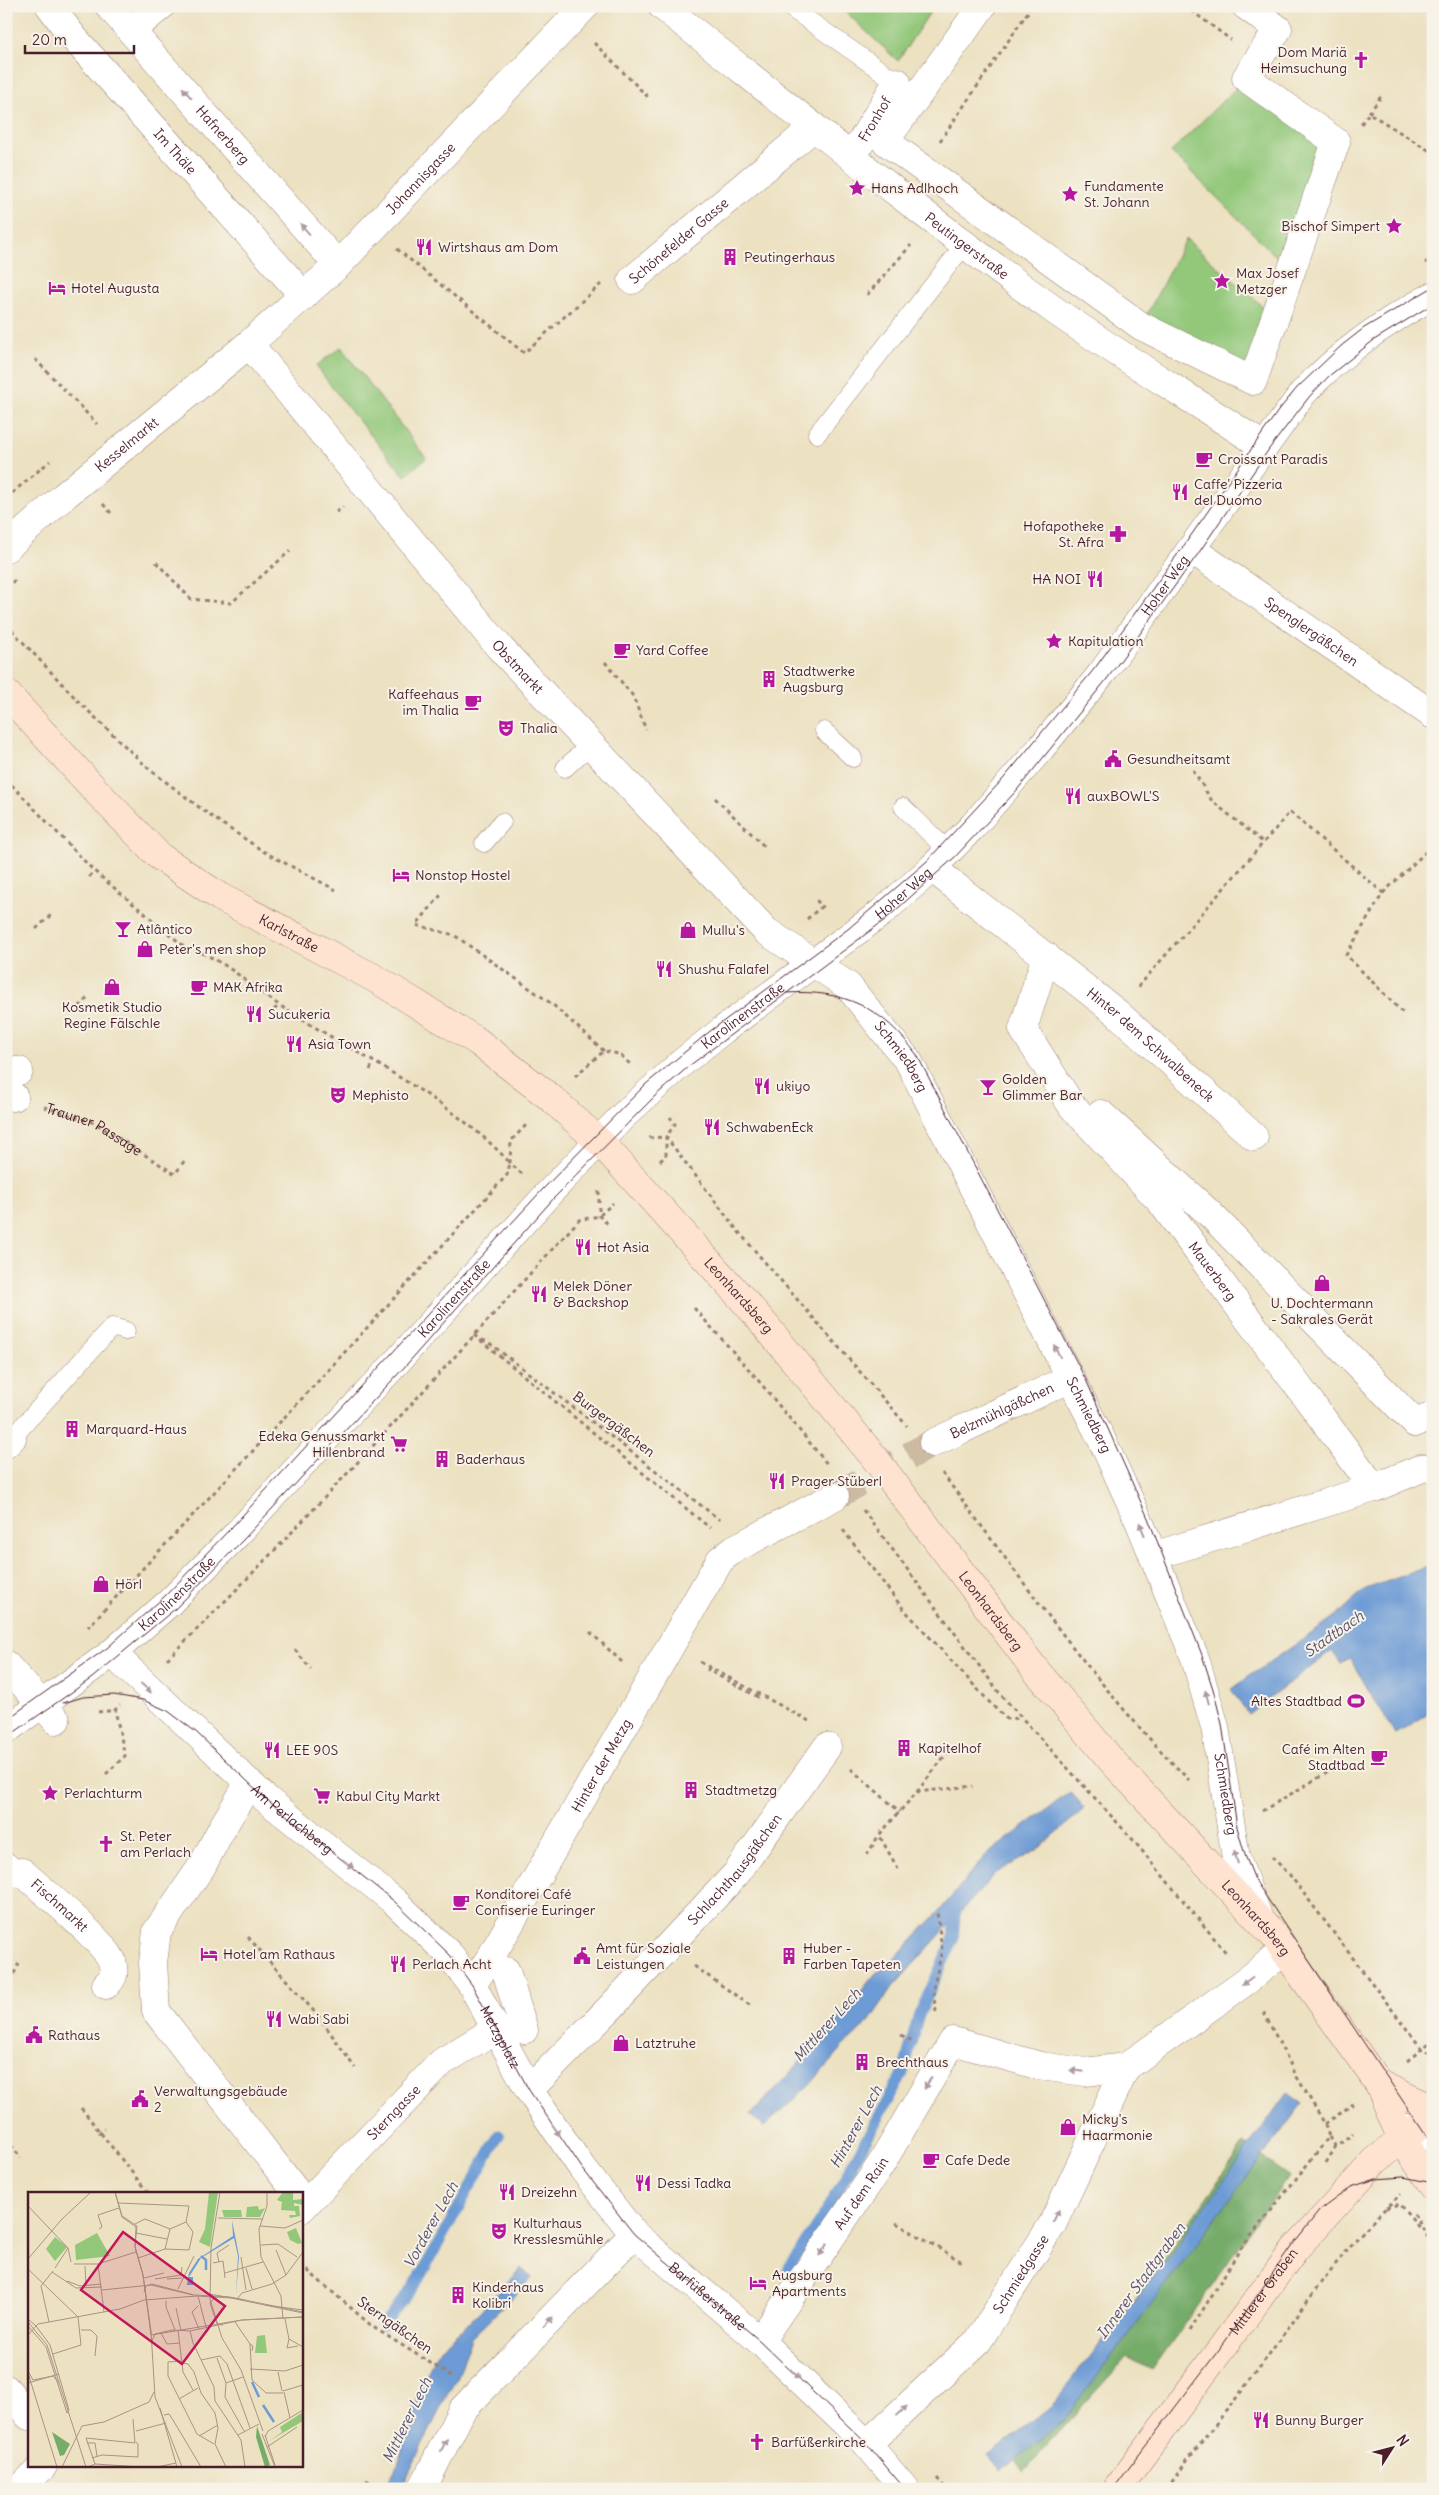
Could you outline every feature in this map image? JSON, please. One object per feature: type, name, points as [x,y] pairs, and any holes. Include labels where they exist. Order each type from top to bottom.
[{"type":"street","name":"Im Thäle","points":[[50,6],[73,37],[304,296]]},
{"type":"street","name":"Hafnerberg","points":[[109,6],[338,265]]},
{"type":"street","points":[[132,30],[161,6]]},
{"type":"street","name":"Peutingerstraße","points":[[662,6],[932,220],[1056,310],[1263,446]]},
{"type":"street","points":[[982,6],[885,141],[1141,326],[1252,380],[1336,142],[1246,78],[1278,29],[1246,6]]},
{"type":"street","name":"Johannisgasse","points":[[249,344],[338,265],[578,14]]},
{"type":"street","name":"Fronhof","points":[[852,157],[897,82]]},
{"type":"street","name":"Schönefelder Gasse","points":[[632,280],[814,127]]},
{"type":"street","name":"Hoher Weg","points":[[814,964],[882,913],[940,859],[1011,784],[1072,711],[1130,636],[1284,416],[1324,370],[1369,334],[1433,296]]},
{"type":"street","name":"Kesselmarkt","points":[[6,548],[64,496],[249,344]]},
{"type":"street","name":"Obstmarkt","points":[[249,344],[500,648],[766,931],[814,964]]},
{"type":"street","name":"Spenglergäßchen","points":[[1191,549],[1433,716]]},
{"type":"street","name":"Karlstraße","points":[[6,693],[159,856],[220,897],[376,979],[477,1041],[552,1099],[599,1141]]},
{"type":"street","name":"Hinter dem Schwalbeneck","points":[[940,859],[963,894],[1046,956],[1117,1013],[1254,1137]]},
{"type":"street","name":"Mauerberg","points":[[1046,956],[1023,1028],[1072,1106],[1160,1202],[1374,1488]]},
{"type":"street","name":"Karolinenstraße","points":[[6,1730],[49,1712],[112,1653],[151,1621],[237,1534],[599,1141],[684,1061],[814,964]]},
{"type":"street","name":"Schmiedberg","points":[[814,964],[848,986],[868,1008],[909,1062],[1113,1463],[1195,1658],[1206,1692],[1222,1762],[1236,1858],[1259,1919]]},
{"type":"street","name":"Mauerberg","points":[[1044,1060],[1210,1215],[1415,1423],[1433,1416]]},
{"type":"street","name":"Leonhardsberg","points":[[599,1141],[755,1313],[874,1456],[1034,1668],[1112,1760],[1259,1919],[1285,1950],[1379,2084],[1416,2128],[1433,2186]]},
{"type":"street","name":"Belzmühlgäßchen","points":[[933,1443],[1071,1378]]},
{"type":"street","points":[[1153,1556],[1374,1488],[1422,1468],[1433,1467]]},
{"type":"street","points":[[724,1535],[846,1500]]},
{"type":"street","name":"Hinter der Metzg","points":[[472,1985],[497,1946],[650,1684],[720,1560],[724,1535]]},
{"type":"street","name":"Am Perlachberg","points":[[112,1653],[249,1784],[396,1902],[450,1955],[472,1985]]},
{"type":"street","points":[[6,1665],[49,1712]]},
{"type":"street","name":"Schlachthausgäßchen","points":[[529,2090],[736,1874],[827,1747]]},
{"type":"street","points":[[249,1784],[222,1828],[202,1866],[157,1930],[153,1963],[156,2011],[294,2192]]},
{"type":"street","name":"Fischmarkt","points":[[14,1867],[105,1946],[114,1971],[112,1980],[106,1985]]},
{"type":"street","name":"Schmiedgasse","points":[[953,2041],[1040,2066],[1085,2072],[1126,2067],[1246,1982],[1285,1950]]},
{"type":"street","name":"Metzgplatz","points":[[506,1971],[524,2030]]},
{"type":"street","name":"Metzgplatz","points":[[472,1985],[529,2090]]},
{"type":"street","name":"Sterngasse","points":[[302,2202],[442,2062],[496,2029]]},
{"type":"street","name":"Auf dem Rain","points":[[760,2341],[880,2166],[953,2041]]},
{"type":"street","name":"Schmiedgasse","points":[[867,2444],[978,2341],[1052,2225],[1126,2067]]},
{"type":"street","points":[[1379,2084],[1433,2109]]},
{"type":"street","name":"Barfüßerstraße","points":[[529,2090],[582,2168],[634,2234],[760,2341],[867,2444],[905,2489]]},
{"type":"street","name":"Mittlerer Graben","points":[[1117,2489],[1295,2249],[1359,2178],[1416,2128]]},
{"type":"street","points":[[422,2489],[462,2410],[634,2234]]},
{"type":"street","points":[[6,2389],[28,2415]]},
{"type":"lane","points":[[788,6],[897,82]]},
{"type":"lane","points":[[817,434],[965,244]]},
{"type":"lane","points":[[824,731],[853,758]]},
{"type":"lane","points":[[565,768],[591,744]]},
{"type":"lane","points":[[903,807],[940,859]]},
{"type":"lane","points":[[484,843],[502,822]]},
{"type":"lane","points":[[9,1441],[112,1327],[126,1331]]},
{"type":"lane","points":[[1416,2128],[1433,2150]]},
{"type":"path","points":[[922,168],[1032,6]]},
{"type":"path","points":[[578,14],[648,97]]},
{"type":"path","points":[[1369,113],[1382,95]]},
{"type":"path","points":[[868,295],[932,220]]},
{"type":"path","name":"Schönefelder Gasse","points":[[393,246],[524,353],[620,267],[632,280]]},
{"type":"path","points":[[35,359],[97,424]]},
{"type":"path","points":[[6,498],[50,461]]},
{"type":"path","points":[[101,502],[111,513]]},
{"type":"path","points":[[156,562],[191,599],[231,603],[290,551]]},
{"type":"path","points":[[6,624],[80,703],[149,769],[212,817],[266,853],[336,890]]},
{"type":"path","points":[[605,662],[633,696],[646,730]]},
{"type":"path","points":[[1193,770],[1212,801],[1264,843]]},
{"type":"path","points":[[6,779],[94,871],[186,948],[202,951],[279,1005],[434,1100],[492,1145],[516,1169]]},
{"type":"path","points":[[715,798],[764,846]]},
{"type":"path","points":[[1117,1013],[1290,812],[1383,893]]},
{"type":"path","points":[[1403,1013],[1346,955],[1383,893],[1433,845]]},
{"type":"path","points":[[89,877],[94,871]]},
{"type":"path","points":[[441,895],[416,925],[454,935],[552,1004],[604,1051],[619,1054],[628,1061]]},
{"type":"path","points":[[36,929],[52,914]]},
{"type":"path","points":[[148,926],[152,921]]},
{"type":"path","points":[[74,1013],[90,995]]},
{"type":"path","points":[[274,1010],[279,1005]]},
{"type":"path","points":[[595,1057],[604,1051]]},
{"type":"path","points":[[370,1070],[374,1063]]},
{"type":"path","name":"Trauner Passage","points":[[11,1084],[95,1124],[175,1174],[185,1160]]},
{"type":"path","points":[[666,1156],[666,1137],[675,1124]]},
{"type":"path","points":[[666,1137],[737,1230],[903,1418],[908,1427]]},
{"type":"path","points":[[112,1653],[87,1628],[507,1175],[510,1163],[510,1141]]},
{"type":"path","points":[[162,1665],[240,1588],[348,1475],[579,1220],[599,1216],[608,1224]]},
{"type":"path","points":[[694,1308],[753,1374],[829,1467]]},
{"type":"path","points":[[474,1335],[724,1535]]},
{"type":"path","name":"Burgergäßchen","points":[[479,1339],[488,1342],[724,1535]]},
{"type":"path","points":[[941,1472],[1104,1688],[1136,1725],[1229,1820]]},
{"type":"path","points":[[846,1500],[1020,1718],[1134,1841],[1230,1957],[1246,1982],[1297,2077],[1326,2124],[1329,2137],[1336,2146]]},
{"type":"path","points":[[838,1524],[931,1641],[1006,1719],[1020,1718]]},
{"type":"path","points":[[590,1632],[640,1679],[650,1684]]},
{"type":"path","points":[[671,1646],[815,1724],[827,1747],[900,1812]]},
{"type":"path","points":[[294,1650],[310,1669]]},
{"type":"path","points":[[709,1667],[708,1670],[732,1686],[758,1698],[760,1694]]},
{"type":"path","points":[[106,1774],[125,1756],[115,1710]]},
{"type":"path","points":[[867,1855],[879,1835],[917,1792],[947,1753]]},
{"type":"path","points":[[1257,1813],[1288,1798],[1340,1765]]},
{"type":"path","points":[[917,1792],[972,1786]]},
{"type":"path","points":[[879,1835],[898,1869]]},
{"type":"path","points":[[1269,1854],[1289,1874],[1422,2049],[1433,2056]]},
{"type":"path","points":[[934,2008],[933,1990],[942,1950],[937,1912]]},
{"type":"path","points":[[248,1937],[320,2018],[355,2068]]},
{"type":"path","points":[[667,1947],[751,2006]]},
{"type":"path","points":[[14,1974],[20,1961]]},
{"type":"path","points":[[81,2108],[99,2134],[147,2192]]},
{"type":"path","points":[[99,2134],[105,2129]]},
{"type":"path","points":[[1188,2334],[1239,2251],[1329,2137]]},
{"type":"path","points":[[11,2145],[21,2158]]},
{"type":"path","points":[[1167,2489],[1258,2369],[1312,2293],[1383,2209],[1399,2204],[1433,2246]]},
{"type":"path","points":[[896,2223],[964,2263]]},
{"type":"path","name":"Sterngäßchen","points":[[302,2266],[373,2327],[457,2380]]},
{"type":"path","points":[[938,2479],[946,2489]]},
{"type":"path","points":[[366,2480],[383,2489]]},
{"type":"green space","points":[[839,6],[934,6],[898,61]]},
{"type":"green space","points":[[1246,78],[1336,142],[1291,271],[1171,152]]},
{"type":"green space","points":[[1186,239],[1275,317],[1253,381],[1141,326]]},
{"type":"green space","points":[[341,347],[426,458],[405,476],[316,366]]},
{"type":"green space","points":[[1244,2144],[1289,2176],[1152,2370],[1127,2357],[1023,2471],[1007,2449],[1057,2410]]},
{"type":"water","name":"Stadtbach","points":[[1433,1565],[1433,1711],[1395,1734],[1350,1659],[1341,1664],[1332,1651],[1248,1715],[1231,1689],[1334,1618],[1366,1589]]},
{"type":"water","points":[[1070,1792],[1085,1808],[1037,1850],[996,1873],[892,1988],[869,2022],[843,2047],[809,2086],[764,2127],[751,2115],[825,2035],[876,1973],[885,1968],[938,1913],[985,1856]]},
{"type":"water","points":[[1287,2093],[1302,2104],[1063,2421],[1001,2471],[988,2456],[1051,2406],[1163,2265]]},
{"type":"water","points":[[521,2268],[532,2278],[471,2338],[458,2377],[448,2393],[401,2489],[385,2489],[397,2464],[420,2390],[438,2354],[449,2340],[462,2330]]},
{"type":"waterway","name":"Hinterer Lech","points":[[786,2272],[826,2212],[903,2073],[918,2017],[953,1940],[956,1903]]},
{"type":"waterway","name":"Vorderer Lech","points":[[383,2325],[418,2280],[499,2135]]},
{"type":"tunnel","points":[[835,1496],[933,1443]]},
{"type":"tram line","points":[[6,1720],[107,1648],[165,1596],[231,1528],[543,1189],[646,1084],[709,1032],[848,929],[926,862],[1004,778],[1095,668],[1278,411],[1297,388],[1341,346],[1364,328],[1433,287]]},
{"type":"tram line","points":[[6,1738],[92,1678],[176,1608],[243,1540],[400,1372],[554,1198],[655,1096],[689,1066],[886,919],[955,857],[1017,790],[1107,679],[1198,554],[1269,449],[1309,397],[1329,376],[1374,340],[1433,304]]},
{"type":"tram line","points":[[786,993],[826,994],[844,998],[861,1005],[890,1025],[917,1055],[1087,1382],[1148,1518],[1202,1655],[1213,1689],[1222,1724],[1237,1827],[1255,1880],[1433,2146]]},
{"type":"tram line","points":[[63,1703],[83,1697],[114,1695],[143,1700],[168,1711],[196,1732],[266,1799],[395,1902],[450,1955],[472,1985],[529,2090],[582,2168],[634,2234],[760,2341],[867,2444],[905,2489]]},
{"type":"tram line","points":[[1113,2489],[1224,2343],[1296,2240],[1320,2210],[1351,2187],[1376,2179],[1403,2177],[1433,2183]]},
{"type":"place","name":"Dom Mariä Heimsuchung","points":[[1361,60]]},
{"type":"place","name":"Hans Adlhoch","points":[[857,188]]},
{"type":"place","name":"Fundamente St. Johann","points":[[1070,194]]},
{"type":"place","name":"Bischof Simpert","points":[[1394,226]]},
{"type":"place","name":"Wirtshaus am Dom","points":[[424,247]]},
{"type":"place","name":"Peutingerhaus","points":[[730,257]]},
{"type":"place","name":"Max Josef Metzger","points":[[1222,281]]},
{"type":"place","name":"Hotel Augusta","points":[[57,288]]},
{"type":"place","name":"Croissant Paradis","points":[[1204,459]]},
{"type":"place","name":"Caffe' Pizzeria del Duomo","points":[[1180,492]]},
{"type":"place","name":"Hofapotheke St. Afra","points":[[1118,534]]},
{"type":"place","name":"HA NOI","points":[[1095,579]]},
{"type":"place","name":"Kapitulation","points":[[1054,641]]},
{"type":"place","name":"Yard Coffee","points":[[622,650]]},
{"type":"place","name":"Stadtwerke Augsburg","points":[[769,679]]},
{"type":"place","name":"Kaffeehaus im Thalia","points":[[473,702]]},
{"type":"place","name":"Thalia","points":[[506,728]]},
{"type":"place","name":"Gesundheitsamt","points":[[1113,759]]},
{"type":"place","name":"auxBOWL'S","points":[[1073,796]]},
{"type":"place","name":"Nonstop Hostel","points":[[401,875]]},
{"type":"place","name":"Atlântico","points":[[123,929]]},
{"type":"place","name":"Mullu's","points":[[688,930]]},
{"type":"place","name":"Peter's men shop","points":[[145,949]]},
{"type":"place","name":"Shushu Falafel","points":[[664,969]]},
{"type":"place","name":"Kosmetik Studio Regine Fälschle","points":[[112,987]]},
{"type":"place","name":"MAK Afrika","points":[[199,987]]},
{"type":"place","name":"Sucukeria","points":[[254,1014]]},
{"type":"place","name":"Asia Town","points":[[294,1044]]},
{"type":"place","name":"ukiyo","points":[[762,1086]]},
{"type":"place","name":"Golden Glimmer Bar","points":[[988,1087]]},
{"type":"place","name":"Mephisto","points":[[338,1095]]},
{"type":"place","name":"SchwabenEck","points":[[712,1127]]},
{"type":"place","name":"Hot Asia","points":[[583,1247]]},
{"type":"place","name":"U. Dochtermann - Sakrales Gerät","points":[[1322,1283]]},
{"type":"place","name":"Melek Döner & Backshop","points":[[539,1294]]},
{"type":"place","name":"Marquard-Haus","points":[[72,1429]]},
{"type":"place","name":"Edeka Genussmarkt Hillenbrand","points":[[399,1444]]},
{"type":"place","name":"Baderhaus","points":[[442,1459]]},
{"type":"place","name":"Prager Stüberl","points":[[777,1481]]},
{"type":"place","name":"Hörl","points":[[101,1584]]},
{"type":"place","name":"Altes Stadtbad","points":[[1356,1701]]},
{"type":"place","name":"Kapitelhof","points":[[904,1748]]},
{"type":"place","name":"LEE 90S","points":[[272,1750]]},
{"type":"place","name":"Café im Alten Stadtbad","points":[[1379,1757]]},
{"type":"place","name":"Stadtmetzg","points":[[691,1790]]},
{"type":"place","name":"Perlachturm","points":[[50,1793]]},
{"type":"place","name":"Kabul City Markt","points":[[322,1796]]},
{"type":"place","name":"St. Peter am Perlach","points":[[106,1844]]},
{"type":"place","name":"Konditorei Café Confiserie Euringer","points":[[461,1902]]},
{"type":"place","name":"Hotel am Rathaus","points":[[209,1954]]},
{"type":"place","name":"Amt für Soziale Leistungen","points":[[582,1956]]},
{"type":"place","name":"Huber - Farben Tapeten","points":[[789,1956]]},
{"type":"place","name":"Perlach Acht","points":[[398,1964]]},
{"type":"place","name":"Wabi Sabi","points":[[274,2019]]},
{"type":"place","name":"Rathaus","points":[[34,2035]]},
{"type":"place","name":"Latztruhe","points":[[621,2043]]},
{"type":"place","name":"Brechthaus","points":[[862,2062]]},
{"type":"place","name":"Verwaltungsgebäude 2","points":[[140,2099]]},
{"type":"place","name":"Micky's Haarmonie","points":[[1068,2127]]},
{"type":"place","name":"Cafe Dede","points":[[931,2160]]},
{"type":"place","name":"Dessi Tadka","points":[[643,2183]]},
{"type":"place","name":"Dreizehn","points":[[507,2192]]},
{"type":"place","name":"Kulturhaus Kresslesmühle","points":[[499,2231]]},
{"type":"place","name":"Augsburg Apartments","points":[[758,2283]]},
{"type":"place","name":"Kinderhaus Kolibri","points":[[458,2295]]},
{"type":"place","name":"Bunny Burger","points":[[1261,2420]]},
{"type":"place","name":"Barfüßerkirche","points":[[757,2442]]},
{"type":"water label","name":"Mittlerer Lech","points":[[827,2025]]},
{"type":"water label","name":"Innerer Stadtgraben","points":[[1141,2281]]},
{"type":"water label","name":"Mittlerer Lech","points":[[407,2420]]}]
